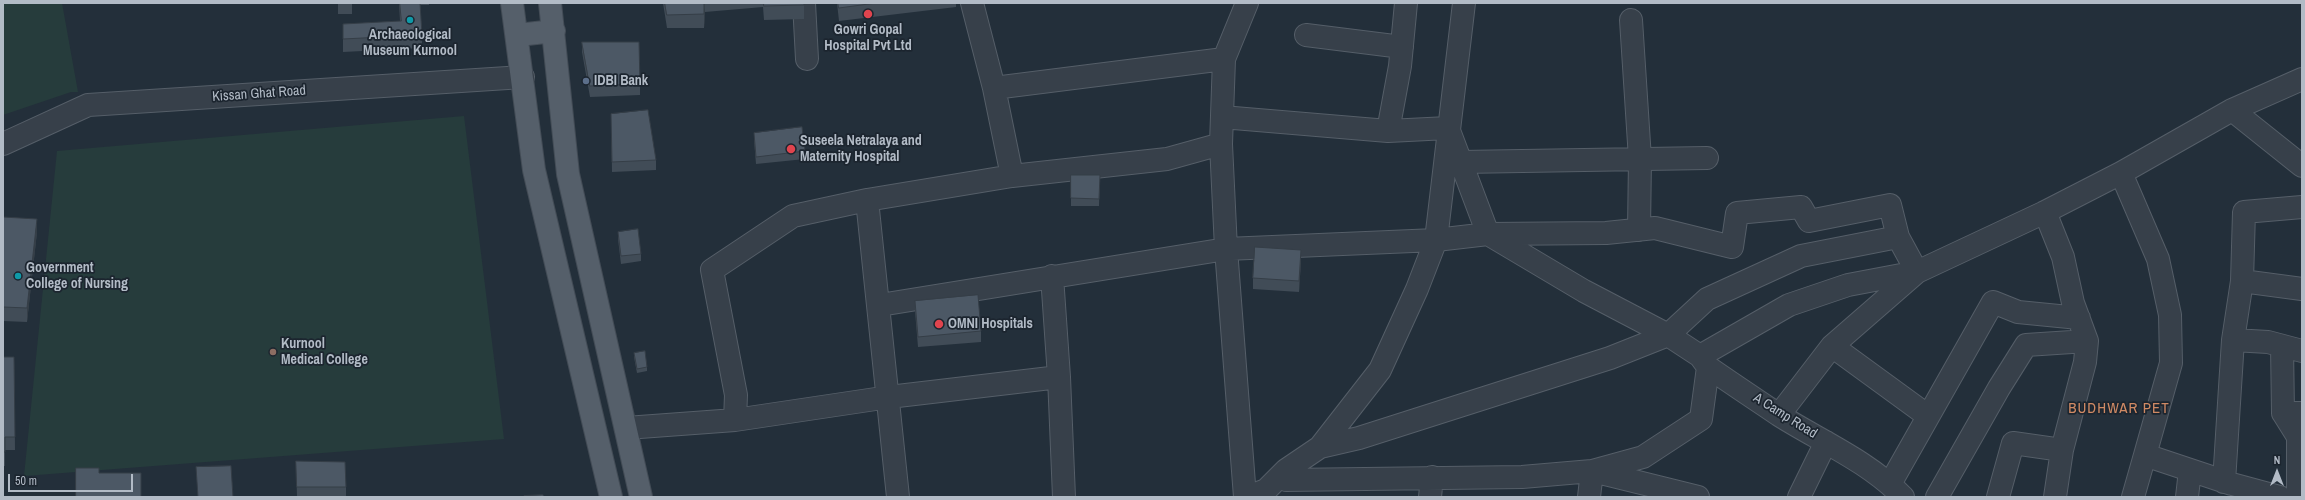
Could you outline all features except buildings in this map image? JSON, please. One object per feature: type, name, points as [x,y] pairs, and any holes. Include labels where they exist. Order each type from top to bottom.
[{"type":"main road","points":[[512,3],[518,35],[534,170],[611,497]]},
{"type":"main road","points":[[550,3],[568,174],[641,497]]},
{"type":"main road","points":[[518,35],[554,31]]},
{"type":"street","points":[[804,3],[807,59]]},
{"type":"street","points":[[972,3],[994,88],[1012,176]]},
{"type":"street","points":[[1247,3],[1224,59],[1221,144],[1226,250],[1246,497],[1286,482],[1320,447],[1380,370],[1417,289],[1436,240],[1448,128],[1464,3]]},
{"type":"street","points":[[1388,131],[1402,48],[1406,3]]},
{"type":"street","points":[[1631,20],[1640,159],[1639,230]]},
{"type":"street","points":[[1306,35],[1402,48]]},
{"type":"street","points":[[994,88],[1224,59]]},
{"type":"street","name":"Kissan Ghat Road","points":[[3,144],[88,105],[523,77]]},
{"type":"street","points":[[1286,482],[1372,489],[1431,487],[1592,471],[1643,457],[1700,419],[1704,361],[1789,305],[1848,285],[1917,272],[2045,212],[2121,173],[2232,110],[2302,79]]},
{"type":"street","points":[[2232,110],[2302,166]]},
{"type":"street","points":[[1222,117],[1388,131],[1448,128]]},
{"type":"street","points":[[1448,128],[1488,234]]},
{"type":"street","points":[[735,420],[736,395],[712,270],[793,216],[867,200],[1012,176],[1167,159],[1221,144]]},
{"type":"street","points":[[1461,162],[1707,158]]},
{"type":"street","points":[[2121,173],[2158,259],[2170,314],[2171,363],[2133,497]]},
{"type":"street","points":[[867,200],[880,305],[898,497]]},
{"type":"street","points":[[880,305],[1052,276],[1226,250],[1436,240],[1488,234],[1606,233],[1655,228],[1732,247],[1736,213],[1801,207],[1809,221],[1890,205],[1898,237],[1917,272]]},
{"type":"street","points":[[2228,488],[2233,340],[2242,281],[2244,212],[2302,207]]},
{"type":"street","points":[[2045,212],[2063,257],[2073,303],[2087,341],[2086,362],[2062,450],[2055,497]]},
{"type":"street","name":"A Camp Road","points":[[1488,234],[1584,290],[1668,335],[1779,415],[1826,442],[1896,490]]},
{"type":"street","points":[[1320,447],[1359,438],[1603,360],[1668,335],[1707,299],[1801,256],[1898,237]]},
{"type":"street","points":[[1779,415],[1832,346],[1917,272]]},
{"type":"street","points":[[1052,276],[1059,377],[1064,497]]},
{"type":"street","points":[[2242,281],[2302,289]]},
{"type":"street","points":[[1896,490],[1928,416],[1993,302],[2018,312],[2079,318]]},
{"type":"street","points":[[2233,340],[2268,342],[2292,349],[2293,414],[2298,437],[2298,497]]},
{"type":"street","points":[[1937,497],[1999,388],[2026,345],[2087,341]]},
{"type":"street","points":[[1832,346],[1928,416]]},
{"type":"street","points":[[626,428],[735,420],[889,398],[1059,377]]},
{"type":"street","points":[[1799,497],[1826,442]]},
{"type":"street","points":[[1998,497],[2014,443],[2062,450]]},
{"type":"street","points":[[2145,455],[2190,470],[2228,488],[2280,497]]},
{"type":"street","points":[[2187,497],[2190,470]]},
{"type":"street","points":[[1588,497],[1592,471]]},
{"type":"street","points":[[1592,471],[1698,497]]},
{"type":"green space","points":[[3,3],[62,3],[78,92],[71,92],[3,115]]},
{"type":"green space","name":"Kurnool Medical College","points":[[464,116],[504,439],[24,476],[57,151]]},
{"type":"place","name":"Gowri Gopal Hospital Pvt Ltd","points":[[868,14]]},
{"type":"place","name":"Archaeological Museum Kurnool","points":[[410,20]]},
{"type":"place","name":"IDBI Bank","points":[[586,81]]},
{"type":"place","name":"Suseela Netralaya and Maternity Hospital","points":[[791,149]]},
{"type":"place","name":"Government College of Nursing","points":[[18,276]]},
{"type":"place","name":"OMNI Hospitals","points":[[939,324]]},
{"type":"place","name":"Kurnool Medical College","points":[[273,352]]},
{"type":"district","name":"BUDHWAR PET","points":[[2119,409]]}]
